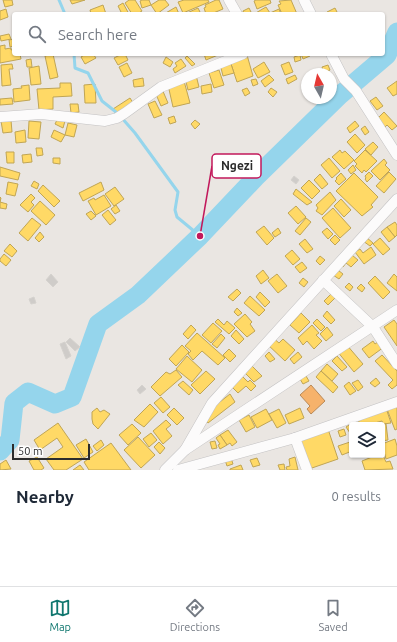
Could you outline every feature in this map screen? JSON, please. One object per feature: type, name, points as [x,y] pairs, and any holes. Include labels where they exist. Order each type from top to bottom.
[{"type":"street","points":[[229,0],[236,12]]},
{"type":"street","points":[[304,0],[310,12]]},
{"type":"street","points":[[0,117],[41,114],[105,121],[121,115],[161,87],[238,56]]},
{"type":"street","points":[[332,56],[344,79],[356,91],[397,155]]},
{"type":"street","points":[[185,450],[212,403],[397,199]]},
{"type":"street","points":[[323,280],[373,327],[397,364]]},
{"type":"street","points":[[165,470],[185,450],[397,310]]},
{"type":"street","points":[[178,470],[295,438],[397,402]]},
{"type":"street","points":[[295,438],[307,470]]},
{"type":"building: Homes","points":[[3,0],[12,0],[13,5],[5,7]]},
{"type":"building: Homes","points":[[70,0],[85,0],[72,4]]},
{"type":"building: Homes","points":[[129,0],[135,0],[142,11],[131,12],[125,3]]},
{"type":"building: Homes","points":[[149,0],[151,5],[142,8],[140,1]]},
{"type":"building: Homes","points":[[159,0],[165,0],[169,5],[160,12],[156,12],[151,5]]},
{"type":"building: Homes","points":[[184,0],[208,0],[209,2],[183,12],[178,2]]},
{"type":"building: Homes","points":[[219,0],[223,9],[216,12],[205,12],[205,5]]},
{"type":"building: Homes","points":[[270,0],[271,3],[257,9],[254,1]]},
{"type":"building: Homes","points":[[291,0],[296,12],[281,12],[278,5],[281,4],[279,1]]},
{"type":"building: Homes","points":[[123,3],[128,12],[121,12],[118,6]]},
{"type":"building: Homes","points":[[103,5],[105,12],[90,12],[90,10]]},
{"type":"building: Homes","points":[[176,7],[178,12],[167,12]]},
{"type":"building: Homes","points":[[266,7],[269,12],[257,12]]},
{"type":"building: Homes","points":[[198,8],[200,12],[189,12]]},
{"type":"building: Homes","points":[[249,8],[251,12],[243,12]]},
{"type":"building: Homes","points":[[335,8],[337,12],[327,12]]},
{"type":"building: Homes","points":[[6,9],[8,17],[0,20],[0,11]]},
{"type":"building: Homes","points":[[279,9],[280,12],[272,12]]},
{"type":"building: Homes","points":[[9,34],[11,39],[1,41],[0,36]]},
{"type":"building: Homes","points":[[12,39],[12,46],[10,47],[9,40]]},
{"type":"building: Homes","points":[[5,45],[5,49],[11,48],[12,56],[20,56],[21,59],[0,63],[0,46]]},
{"type":"building: Homes","points":[[45,56],[53,56],[58,77],[50,79]]},
{"type":"building: Homes","points":[[94,56],[96,58],[85,64],[81,57]]},
{"type":"building: Homes","points":[[118,56],[126,56],[128,60],[118,65],[114,58]]},
{"type":"building: Homes","points":[[187,56],[195,64],[192,66],[185,58]]},
{"type":"building: Homes","points":[[205,56],[216,56],[206,60]]},
{"type":"building: Homes","points":[[247,56],[253,76],[237,82],[230,61]]},
{"type":"building: Homes","points":[[300,56],[301,60],[295,62],[294,57]]},
{"type":"building: Homes","points":[[302,56],[310,56],[303,59]]},
{"type":"building: Homes","points":[[166,57],[173,62],[170,67],[163,63]]},
{"type":"building: Homes","points":[[31,59],[32,67],[27,67],[26,60]]},
{"type":"building: Homes","points":[[181,59],[186,66],[175,73],[173,69],[177,66],[175,63]]},
{"type":"building: Homes","points":[[230,61],[234,73],[223,76],[220,64]]},
{"type":"building: Homes","points":[[264,62],[270,72],[258,78],[253,69]]},
{"type":"building: Homes","points":[[289,62],[293,72],[285,75],[281,65]]},
{"type":"building: Homes","points":[[127,63],[132,73],[124,77],[119,67]]},
{"type":"building: Homes","points":[[12,64],[13,69],[9,69],[11,85],[2,86],[1,65]]},
{"type":"building: Homes","points":[[328,65],[329,68],[322,68]]},
{"type":"building: Homes","points":[[39,66],[41,84],[31,85],[29,68]]},
{"type":"building: Homes","points":[[219,70],[224,85],[214,88],[209,73]]},
{"type":"building: Homes","points":[[196,75],[199,87],[188,90],[185,78]]},
{"type":"building: Homes","points":[[269,75],[274,80],[265,87],[261,81]]},
{"type":"building: Homes","points":[[295,75],[297,79],[288,84],[286,79]]},
{"type":"building: Homes","points":[[143,78],[144,86],[134,87],[133,80]]},
{"type":"building: Homes","points":[[256,79],[258,84],[253,86],[251,80]]},
{"type":"building: Homes","points":[[184,81],[190,103],[173,107],[168,85]]},
{"type":"building: Homes","points":[[397,81],[397,94],[393,96],[387,88]]},
{"type":"building: Homes","points":[[60,83],[71,83],[72,96],[53,97],[53,109],[39,110],[37,89],[60,88]]},
{"type":"building: Homes","points":[[95,84],[96,103],[85,103],[84,85]]},
{"type":"building: Homes","points":[[211,84],[212,92],[202,94],[201,86]]},
{"type":"building: Homes","points":[[29,85],[30,100],[14,102],[13,89],[22,88],[21,86]]},
{"type":"building: Homes","points":[[247,88],[250,93],[245,96],[242,90]]},
{"type":"building: Homes","points":[[271,88],[277,92],[273,97],[268,92]]},
{"type":"building: Homes","points":[[162,89],[168,103],[161,106],[155,92]]},
{"type":"building: Homes","points":[[376,97],[383,106],[377,110],[370,101]]},
{"type":"building: Homes","points":[[12,98],[13,104],[0,105],[0,99]]},
{"type":"building: Homes","points":[[130,98],[135,106],[118,117],[113,109]]},
{"type":"building: Homes","points":[[155,101],[162,115],[154,118],[148,104]]},
{"type":"building: Homes","points":[[70,104],[78,104],[79,112],[71,113]]},
{"type":"building: Homes","points":[[384,112],[397,126],[392,130],[387,125],[385,127],[377,119]]},
{"type":"building: Homes","points":[[174,116],[176,122],[170,124],[168,118]]},
{"type":"building: Homes","points":[[58,118],[65,121],[63,128],[55,124]]},
{"type":"building: Homes","points":[[11,120],[12,132],[3,133],[1,121]]},
{"type":"building: Homes","points":[[195,120],[200,124],[195,129],[191,124]]},
{"type":"building: Homes","points":[[29,121],[41,122],[39,139],[28,138]]},
{"type":"building: Homes","points":[[355,121],[359,126],[350,133],[347,128]]},
{"type":"building: Homes","points":[[68,123],[77,125],[74,137],[65,135]]},
{"type":"building: Homes","points":[[365,126],[369,132],[365,135],[361,129]]},
{"type":"building: Homes","points":[[25,130],[26,142],[16,143],[15,132]]},
{"type":"building: Homes","points":[[54,130],[65,135],[61,142],[51,137]]},
{"type":"building: Homes","points":[[355,134],[365,145],[357,153],[347,142]]},
{"type":"building: Homes","points":[[373,142],[378,147],[371,155],[365,149]]},
{"type":"building: Homes","points":[[36,148],[42,148],[43,155],[37,156]]},
{"type":"building: Homes","points":[[340,150],[342,153],[345,151],[354,160],[344,169],[332,157]]},
{"type":"building: Homes","points":[[365,150],[377,161],[366,172],[364,170],[362,173],[355,166],[357,164],[354,161]]},
{"type":"building: Homes","points":[[6,152],[14,152],[14,163],[7,163]]},
{"type":"building: Homes","points":[[31,154],[32,162],[23,163],[22,155]]},
{"type":"building: Homes","points":[[53,158],[60,158],[60,164],[53,163]]},
{"type":"building: Homes","points":[[329,158],[340,171],[332,178],[321,165]]},
{"type":"building: Homes","points":[[384,159],[387,163],[385,165],[390,170],[380,180],[371,171]]},
{"type":"building: Homes","points":[[353,165],[356,170],[351,174],[348,170]]},
{"type":"building: Homes","points":[[0,167],[20,173],[18,180],[0,176]]},
{"type":"building: Homes","points":[[369,172],[373,176],[367,182],[365,176]]},
{"type":"building: Homes","points":[[389,172],[396,179],[384,193],[376,186]]},
{"type":"building: Homes","points":[[341,173],[346,179],[339,185],[335,181]]},
{"type":"building: Homes","points":[[354,173],[378,197],[371,205],[373,207],[362,216],[336,191]]},
{"type":"building: Homes","points":[[320,174],[328,184],[322,189],[314,180]]},
{"type":"building: Homes","points":[[309,180],[320,191],[312,199],[301,188]]},
{"type":"building: Homes","points":[[34,181],[39,184],[37,189],[31,186]]},
{"type":"building: Homes","points":[[8,182],[18,184],[15,196],[6,194]]},
{"type":"building: Homes","points":[[101,182],[104,190],[83,201],[79,193]]},
{"type":"building: Homes","points":[[43,185],[60,201],[54,207],[38,191]]},
{"type":"building: Homes","points":[[115,187],[124,199],[114,206],[105,194]]},
{"type":"building: Homes","points":[[296,189],[312,202],[307,205],[293,194]]},
{"type":"building: Homes","points":[[330,192],[336,200],[322,215],[316,211],[318,208],[316,205]]},
{"type":"building: Homes","points":[[31,194],[35,198],[31,202],[34,205],[28,212],[20,205]]},
{"type":"building: Homes","points":[[104,195],[111,206],[96,215],[88,201],[94,198],[95,200]]},
{"type":"building: Homes","points":[[341,199],[351,210],[344,217],[334,206]]},
{"type":"building: Homes","points":[[40,201],[55,215],[46,225],[31,211]]},
{"type":"building: Homes","points":[[0,202],[7,204],[6,209],[0,208]]},
{"type":"building: Homes","points":[[116,205],[120,211],[115,214],[111,209]]},
{"type":"building: Homes","points":[[296,206],[306,217],[298,224],[288,213]]},
{"type":"building: Homes","points":[[333,208],[351,228],[340,238],[322,218]]},
{"type":"building: Homes","points":[[108,210],[116,220],[110,225],[102,215]]},
{"type":"building: Homes","points":[[91,211],[96,216],[91,220],[86,214]]},
{"type":"building: Homes","points":[[32,218],[41,225],[28,241],[19,233]]},
{"type":"building: Homes","points":[[306,218],[311,222],[300,235],[295,231]]},
{"type":"building: Homes","points":[[395,222],[397,225],[397,235],[395,237],[387,227]]},
{"type":"building: Homes","points":[[264,226],[274,238],[267,245],[256,232]]},
{"type":"building: Homes","points":[[387,227],[395,237],[389,242],[381,232]]},
{"type":"building: Homes","points":[[278,228],[281,233],[275,237],[272,233]]},
{"type":"building: Homes","points":[[327,228],[333,234],[328,239],[322,232]]},
{"type":"building: Homes","points":[[40,232],[44,237],[39,242],[35,238]]},
{"type":"building: Homes","points":[[335,235],[340,240],[335,245],[330,240]]},
{"type":"building: Homes","points":[[366,237],[373,243],[370,246],[363,241]]},
{"type":"building: Homes","points":[[380,238],[390,249],[383,255],[373,244]]},
{"type":"building: Homes","points":[[305,239],[313,249],[307,253],[299,244]]},
{"type":"building: Homes","points":[[10,244],[17,251],[12,257],[4,251]]},
{"type":"building: Homes","points":[[371,247],[376,255],[364,264],[355,252],[360,249],[363,253]]},
{"type":"building: Homes","points":[[292,250],[300,259],[293,265],[285,256]]},
{"type":"building: Homes","points":[[347,251],[358,260],[351,267],[346,263],[343,267],[338,263]]},
{"type":"building: Homes","points":[[4,254],[11,260],[6,266],[0,261]]},
{"type":"building: Homes","points":[[320,256],[325,260],[320,265],[316,261]]},
{"type":"building: Homes","points":[[302,262],[307,268],[300,273],[295,267]]},
{"type":"building: Homes","points":[[334,267],[343,274],[339,279],[330,273]]},
{"type":"building: Homes","points":[[263,270],[269,278],[261,284],[256,276]]},
{"type":"building: Homes","points":[[277,274],[287,286],[278,293],[268,281]]},
{"type":"building: Homes","points":[[394,274],[397,277],[397,291],[387,283]]},
{"type":"building: Homes","points":[[375,276],[390,292],[383,299],[368,283]]},
{"type":"building: Homes","points":[[303,278],[308,282],[304,287],[299,283]]},
{"type":"building: Homes","points":[[349,283],[353,287],[350,291],[345,287]]},
{"type":"building: Homes","points":[[361,284],[365,288],[362,292],[357,288]]},
{"type":"building: Homes","points":[[237,289],[241,293],[233,301],[228,297]]},
{"type":"building: Homes","points":[[260,292],[270,302],[265,307],[256,297]]},
{"type":"building: Homes","points":[[331,294],[335,298],[328,305],[324,301]]},
{"type":"building: Homes","points":[[250,296],[265,310],[259,316],[244,303]]},
{"type":"building: Homes","points":[[237,308],[242,313],[238,316],[234,312]]},
{"type":"building: Homes","points":[[327,311],[335,320],[331,324],[323,316]]},
{"type":"building: Homes","points":[[301,313],[310,322],[299,333],[290,325]]},
{"type":"building: Homes","points":[[245,314],[252,322],[250,324],[255,331],[247,337],[234,324]]},
{"type":"building: Homes","points":[[218,319],[224,325],[227,321],[235,328],[229,334],[215,322]]},
{"type":"building: Homes","points":[[317,319],[325,327],[321,331],[313,323]]},
{"type":"building: Homes","points":[[394,320],[397,324],[397,346],[384,327]]},
{"type":"building: Homes","points":[[213,323],[222,331],[211,343],[202,335]]},
{"type":"building: Homes","points":[[191,325],[196,330],[188,339],[183,334]]},
{"type":"building: Homes","points":[[312,325],[319,333],[316,335],[322,341],[314,349],[307,341],[303,345],[298,338]]},
{"type":"building: Homes","points":[[327,327],[333,335],[326,341],[320,334]]},
{"type":"building: Homes","points":[[236,330],[244,339],[239,344],[231,336]]},
{"type":"building: Homes","points":[[197,333],[225,358],[218,365],[202,351],[193,360],[188,354],[191,351],[185,346]]},
{"type":"building: Homes","points":[[221,334],[225,338],[217,348],[212,344]]},
{"type":"building: Homes","points":[[272,337],[279,343],[283,339],[295,350],[285,361],[266,343]]},
{"type":"building: Homes","points":[[373,341],[375,344],[379,341],[384,347],[369,358],[362,349]]},
{"type":"building: Homes","points":[[346,344],[363,364],[354,372],[337,351]]},
{"type":"building: Homes","points":[[182,345],[189,352],[176,366],[169,359]]},
{"type":"building: Homes","points":[[229,349],[236,356],[230,362],[223,355]]},
{"type":"building: Homes","points":[[269,352],[275,359],[270,362],[265,356]]},
{"type":"building: Homes","points":[[298,352],[302,357],[294,364],[290,359]]},
{"type":"building: Homes","points":[[382,355],[397,371],[397,385],[392,389],[388,385],[393,380],[375,361]]},
{"type":"building: Homes","points":[[187,356],[202,370],[192,382],[176,369]]},
{"type":"building: Homes","points":[[337,356],[347,367],[342,371],[332,361]]},
{"type":"building: Homes","points":[[327,364],[338,374],[332,381],[321,371]]},
{"type":"building: Homes","points":[[252,366],[262,376],[254,382],[245,373]]},
{"type":"building: Homes","points":[[176,370],[182,377],[160,396],[151,387],[166,372],[170,374]]},
{"type":"building: Homes","points":[[206,371],[215,379],[200,394],[191,385]]},
{"type":"building: Homes","points":[[321,371],[338,387],[333,393],[316,377]]},
{"type":"building: Homes","points":[[241,375],[248,382],[250,380],[256,386],[251,391],[246,386],[238,393],[231,386]]},
{"type":"building: Homes","points":[[306,376],[309,381],[303,384],[300,379]]},
{"type":"building: Homes","points":[[376,378],[380,383],[375,387],[370,383]]},
{"type":"building: Homes","points":[[358,380],[363,387],[358,391],[352,383]]},
{"type":"building: Homes","points":[[183,381],[193,390],[189,395],[178,385]]},
{"type":"building: Homes","points":[[349,382],[356,391],[350,395],[344,386]]},
{"type":"building: Homes","points":[[230,394],[235,402],[208,423],[202,416]]},
{"type":"building: Homes","points":[[161,397],[170,407],[163,413],[154,403]]},
{"type":"building: Homes","points":[[150,404],[158,412],[144,427],[134,420]]},
{"type":"building: Homes","points":[[397,405],[397,429],[395,430],[387,409]]},
{"type":"building: Homes","points":[[97,408],[100,412],[104,410],[110,414],[98,429],[93,424],[92,419],[92,412]]},
{"type":"building: Homes","points":[[174,408],[184,418],[177,425],[167,415]]},
{"type":"building: Homes","points":[[300,408],[304,418],[289,424],[285,415]]},
{"type":"building: Homes","points":[[386,408],[391,423],[385,424],[385,422],[382,421],[359,422],[358,419]]},
{"type":"building: Homes","points":[[266,409],[272,420],[257,428],[251,417]]},
{"type":"building: Homes","points":[[279,409],[286,423],[277,428],[269,414]]},
{"type":"building: Homes","points":[[249,415],[255,427],[246,432],[239,420]]},
{"type":"building: Homes","points":[[166,420],[171,425],[166,429],[172,436],[163,444],[153,431]]},
{"type":"building: Homes","points":[[58,423],[83,459],[66,470],[54,470],[46,459],[63,447],[57,438],[40,450],[34,440]]},
{"type":"building: Homes","points":[[132,424],[141,433],[128,445],[119,435]]},
{"type":"building: Homes","points":[[385,424],[386,424],[388,440],[385,440]]},
{"type":"building: Homes","points":[[328,429],[338,459],[309,469],[299,438]]},
{"type":"building: Homes","points":[[344,429],[346,435],[340,437],[338,431]]},
{"type":"building: Homes","points":[[228,430],[237,442],[232,446],[230,443],[227,445],[220,435]]},
{"type":"building: Homes","points":[[151,433],[157,440],[149,447],[143,439]]},
{"type":"building: Homes","points":[[220,435],[227,445],[220,449],[218,445],[220,444],[216,438]]},
{"type":"building: Homes","points":[[138,437],[155,455],[141,468],[124,450]]},
{"type":"building: Homes","points":[[86,439],[93,452],[84,458],[76,445]]},
{"type":"building: Homes","points":[[395,439],[397,455],[386,459],[385,443]]},
{"type":"building: Homes","points":[[101,440],[104,445],[97,451],[93,446]]},
{"type":"building: Homes","points":[[215,441],[217,448],[212,449],[210,442]]},
{"type":"building: Homes","points":[[159,442],[165,448],[160,454],[154,447]]},
{"type":"building: Homes","points":[[349,442],[349,452],[342,455],[338,446]]},
{"type":"building: Homes","points":[[111,443],[131,470],[89,470],[84,462]]},
{"type":"building: Homes","points":[[37,457],[44,468],[41,470],[34,470],[29,461]]},
{"type":"building: Homes","points":[[295,457],[298,470],[287,470],[286,467],[290,466],[289,459]]},
{"type":"building: Homes","points":[[231,458],[233,464],[227,466],[225,460]]},
{"type":"building: Homes","points":[[257,458],[260,465],[253,467],[250,460]]},
{"type":"building: Homes","points":[[370,458],[384,458],[386,462],[390,461],[393,469],[365,470],[362,461]]},
{"type":"building: Homes","points":[[6,460],[11,469],[0,470],[0,464]]},
{"type":"building: Homes","points":[[284,464],[285,470],[280,470],[278,465]]},
{"type":"building: Homes","points":[[80,465],[84,470],[73,470]]},
{"type":"building: Homes","points":[[241,465],[243,470],[230,470],[230,469]]},
{"type":"building: Health","points":[[311,385],[325,401],[311,414],[307,409],[310,406],[300,395]]},
{"type":"building: Other","points":[[294,176],[299,180],[296,184],[291,180]]},
{"type":"building: Other","points":[[51,274],[58,282],[53,287],[46,280]]},
{"type":"building: Other","points":[[34,297],[36,303],[31,304],[29,299]]},
{"type":"building: Other","points":[[70,338],[80,347],[75,351],[66,342]]},
{"type":"building: Other","points":[[65,342],[71,356],[66,359],[60,344]]},
{"type":"building: Other","points":[[142,385],[146,389],[140,394],[137,390]]},
{"type":"waterway","points":[[59,0],[64,12]]},
{"type":"waterway","points":[[0,451],[10,440],[14,403],[28,392],[55,404],[72,397],[98,324],[138,295],[200,236],[256,177],[340,95],[387,55],[397,32]]},
{"type":"waterway","points":[[74,56],[75,68],[88,73],[102,101],[116,112]]},
{"type":"waterway","points":[[121,117],[135,133],[178,192],[175,210],[177,217],[200,236]]},
{"type":"place","name":"Ngezi","points":[[200,236]]}]
